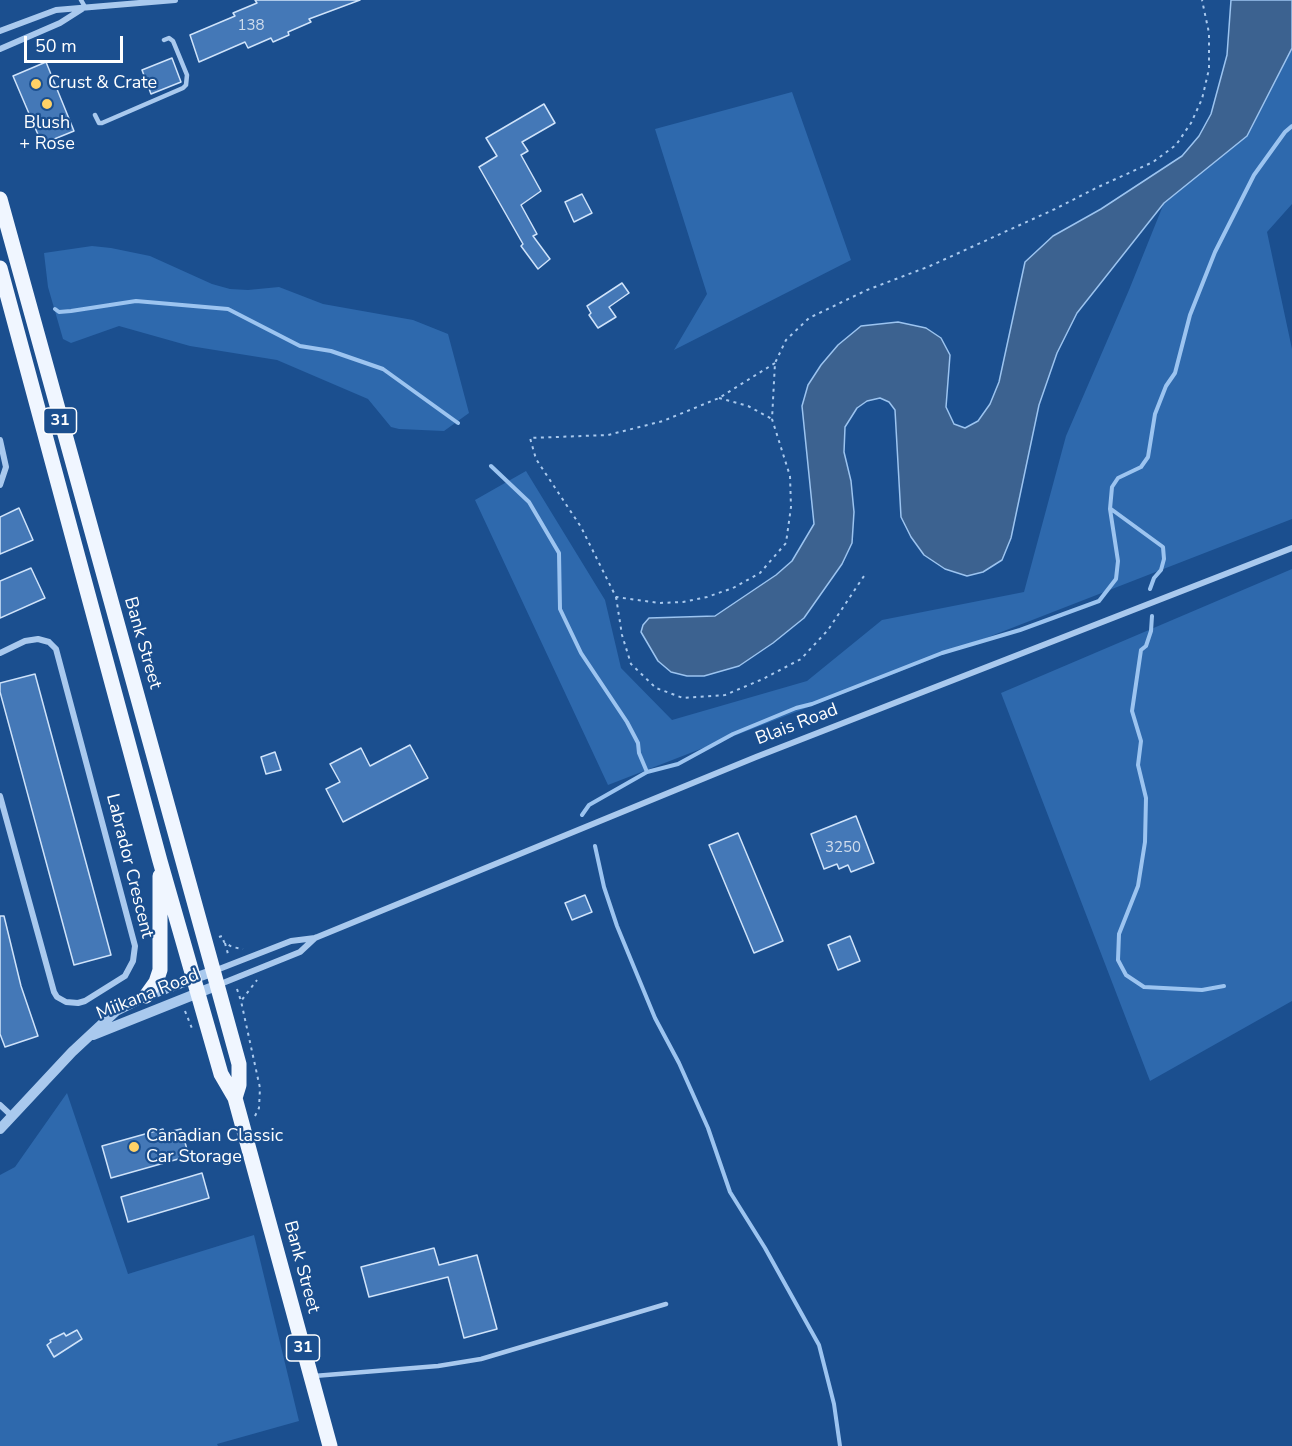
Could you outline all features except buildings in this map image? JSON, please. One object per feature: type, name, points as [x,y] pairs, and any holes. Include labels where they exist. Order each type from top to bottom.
[{"type":"main road","name":"Bank Street","points":[[0,199],[239,1064],[239,1084],[235,1098]]},
{"type":"main road","name":"Bank Street","points":[[0,268],[160,861],[221,1074],[235,1098],[330,1446]]},
{"type":"main road","points":[[146,996],[156,982],[160,970],[160,861]]},
{"type":"street","points":[[0,31],[56,10],[175,0]]},
{"type":"street","points":[[0,49],[60,22],[85,7]]},
{"type":"street","points":[[0,440],[6,467],[0,485]]},
{"type":"street","name":"Blais Road","points":[[216,978],[291,941],[315,938],[756,757],[1292,548]]},
{"type":"street","name":"Labrador Crescent","points":[[0,652],[25,641],[38,639],[49,642],[56,649],[135,946],[133,961],[125,976],[85,1001],[66,1002],[54,993],[3,822],[0,796]]},
{"type":"street","name":"Blais Road","points":[[216,978],[271,964],[300,952],[315,938]]},
{"type":"street","name":"Miikana Road","points":[[90,1036],[216,978]]},
{"type":"street","name":"Miikana Road","points":[[0,1129],[72,1052],[116,1011],[146,996],[197,985]]},
{"type":"street","points":[[0,1105],[13,1117]]},
{"type":"lane","points":[[81,0],[85,7]]},
{"type":"lane","points":[[95,115],[99,123],[102,123],[186,85],[187,75],[173,41],[169,38],[164,40]]},
{"type":"lane","points":[[311,1377],[438,1366],[481,1359],[666,1304]]},
{"type":"path","points":[[616,597],[659,603],[683,602],[733,588],[760,573],[786,543],[791,507],[790,476],[772,419],[775,363],[786,340],[809,318],[867,290],[930,266],[1055,209],[1153,162],[1176,145],[1191,123],[1198,107],[1209,69],[1209,33],[1202,0]]},
{"type":"path","points":[[775,363],[719,398],[663,421],[608,435],[530,438],[536,459],[581,527],[616,597],[622,635],[632,664],[656,688],[683,698],[725,695],[763,679],[801,659],[828,630],[866,573]]},
{"type":"path","points":[[719,398],[748,406],[772,419]]},
{"type":"path","points":[[222,936],[224,942],[232,947],[244,949]]},
{"type":"path","points":[[245,1137],[259,1108],[260,1088],[241,1000],[271,964]]},
{"type":"path","points":[[178,1011],[185,1011],[194,1035]]},
{"type":"shaded area","points":[[1231,0],[1292,0],[1292,48],[1247,136],[1164,203],[1077,313],[1057,353],[1039,405],[1011,538],[1002,560],[983,572],[967,576],[945,569],[924,555],[911,537],[901,517],[895,410],[889,402],[880,398],[867,401],[857,408],[845,427],[844,452],[851,481],[854,512],[852,543],[842,564],[804,618],[739,666],[704,676],[687,676],[671,672],[658,661],[641,632],[649,618],[715,616],[776,575],[792,561],[814,524],[802,406],[808,385],[838,345],[861,326],[898,322],[926,328],[941,338],[950,355],[946,407],[954,424],[965,428],[978,421],[990,404],[999,382],[1025,262],[1053,236],[1101,209],[1182,156],[1199,136],[1211,114],[1227,55]]},
{"type":"shaded area","points":[[1292,48],[1292,204],[1267,232],[1292,349],[1292,519],[608,785],[475,500],[526,471],[605,600],[621,668],[672,720],[807,681],[882,620],[1024,592],[1066,436],[1164,203],[1247,136]]},
{"type":"shaded area","points":[[792,92],[851,260],[674,350],[707,294],[655,129]]},
{"type":"shaded area","points":[[92,246],[150,256],[212,284],[230,289],[279,287],[323,304],[413,320],[448,334],[469,413],[444,431],[399,429],[391,427],[368,399],[277,360],[190,346],[119,326],[71,343],[63,339],[48,287],[44,253]]},
{"type":"shaded area","points":[[1292,569],[1292,1001],[1150,1081],[1001,693]]},
{"type":"shaded area","points":[[67,1093],[128,1274],[254,1235],[299,1421],[217,1444],[218,1446],[0,1446],[0,1175],[15,1167]]},
{"type":"waterway","points":[[582,815],[589,805],[647,772],[678,764],[733,734],[942,653],[1020,630],[1099,601],[1116,579],[1118,561],[1110,509],[1112,487],[1118,478],[1141,467],[1148,457],[1155,414],[1166,386],[1175,373],[1190,315],[1215,252],[1254,175],[1285,132],[1292,126]]},
{"type":"waterway","points":[[55,309],[59,312],[71,311],[136,301],[228,309],[300,346],[331,351],[383,369],[458,423]]},
{"type":"waterway","points":[[491,466],[529,502],[559,553],[560,609],[581,653],[627,722],[638,743],[639,753],[647,772]]},
{"type":"waterway","points":[[1111,509],[1163,547],[1164,559],[1161,570],[1154,578],[1150,589]]},
{"type":"waterway","points":[[1152,616],[1151,631],[1146,646],[1141,650],[1132,711],[1141,741],[1138,765],[1146,798],[1145,842],[1138,886],[1119,934],[1118,960],[1126,975],[1144,987],[1202,990],[1224,986]]},
{"type":"waterway","points":[[595,846],[604,887],[617,926],[655,1018],[679,1063],[708,1128],[730,1192],[765,1248],[819,1345],[834,1404],[840,1446]]},
{"type":"place","name":"Crust & Crate","points":[[36,84]]},
{"type":"place","name":"Blush + Rose","points":[[47,104]]},
{"type":"place","name":"Canadian Classic Car Storage","points":[[134,1147]]}]
